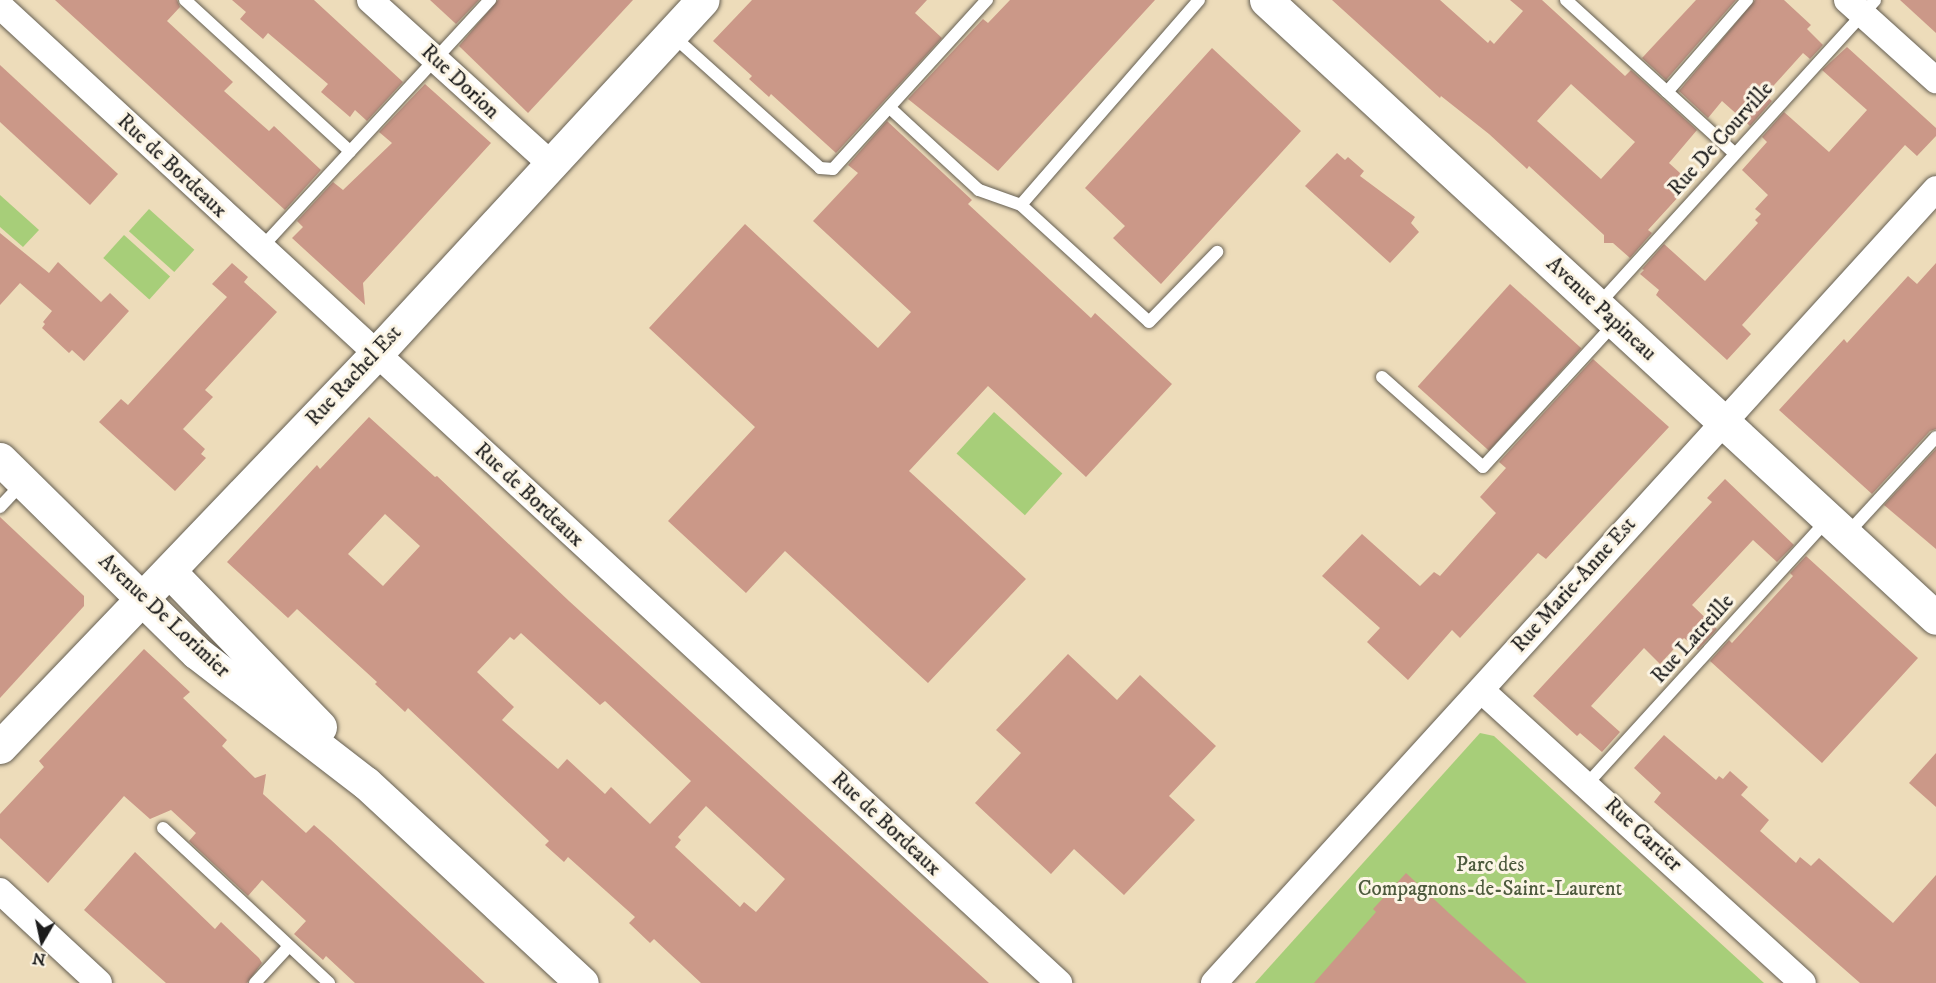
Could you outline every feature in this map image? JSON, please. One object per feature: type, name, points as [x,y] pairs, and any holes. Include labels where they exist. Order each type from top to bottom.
[{"type":"main road","name":"Rue Rachel Est","points":[[0,747],[375,355],[703,0]]},
{"type":"main road","name":"Avenue Papineau","points":[[1266,0],[1936,618]]},
{"type":"main road","name":"Avenue De Lorimier","points":[[0,459],[197,653],[366,783],[582,983]]},
{"type":"main road","name":"Avenue De Lorimier","points":[[169,571],[313,719],[366,783]]},
{"type":"street","name":"Rue Dorion","points":[[370,0],[551,164]]},
{"type":"street","points":[[1861,4],[1936,80]]},
{"type":"street","name":"Rue de Bordeaux","points":[[0,6],[375,355],[1059,983]]},
{"type":"street","name":"Rue Marie-Anne Est","points":[[1214,983],[1936,189]]},
{"type":"street","name":"Rue Cartier","points":[[1480,690],[1587,784],[1803,983]]},
{"type":"street","points":[[0,891],[99,983]]},
{"type":"lane","points":[[185,0],[350,151]]},
{"type":"lane","points":[[260,248],[490,0]]},
{"type":"lane","points":[[671,35],[820,168],[832,169],[987,0]]},
{"type":"lane","points":[[1021,206],[1200,0]]},
{"type":"lane","points":[[1566,0],[1734,153]]},
{"type":"lane","points":[[1667,92],[1747,0]]},
{"type":"lane","name":"Rue De Courville","points":[[1382,377],[1483,467],[1734,153],[1861,4]]},
{"type":"lane","points":[[890,108],[979,189],[1021,206],[1149,322],[1217,252]]},
{"type":"lane","name":"Rue Latreille","points":[[1587,784],[1836,527],[1936,437]]},
{"type":"lane","points":[[0,507],[24,481]]},
{"type":"lane","points":[[163,828],[329,983]]},
{"type":"lane","points":[[255,983],[289,946]]},
{"type":"green space","points":[[0,195],[39,230],[23,247],[0,227]]},
{"type":"green space","points":[[149,209],[194,250],[174,272],[129,231]]},
{"type":"green space","points":[[124,235],[170,276],[149,300],[103,258]]},
{"type":"green space","points":[[994,412],[1062,474],[1025,515],[957,454]]},
{"type":"green space","name":"Parc des Compagnons-de-Saint-Laurent","points":[[1480,733],[1494,736],[1764,983],[1255,983]]},
{"type":"building","points":[[55,0],[177,0],[180,7],[167,21],[233,82],[224,91],[269,131],[274,126],[321,170],[285,210]]},
{"type":"building","points":[[232,0],[314,0],[403,82],[367,121],[355,110],[350,117],[321,92],[328,84],[268,33],[263,39],[240,19],[246,12]]},
{"type":"building","points":[[430,0],[479,0],[456,24]]},
{"type":"building","points":[[498,0],[633,0],[528,113],[459,46]]},
{"type":"building","points":[[752,0],[927,0],[915,13],[942,38],[836,153],[771,94],[769,97],[749,79],[752,76],[713,41]]},
{"type":"building","points":[[1010,0],[1155,0],[998,171],[908,99],[983,19],[988,23]]},
{"type":"building","points":[[1332,0],[1440,0],[1488,43],[1490,40],[1494,44],[1523,11],[1510,0],[1542,0],[1625,76],[1631,70],[1697,130],[1669,163],[1691,183],[1648,230],[1652,233],[1630,258],[1613,243],[1604,243],[1604,235],[1529,166],[1527,169],[1489,134],[1441,96],[1440,98]],"holes":[[[1571,84],[1635,142],[1601,179],[1537,121]]]},
{"type":"building","points":[[1696,0],[1736,0],[1666,80],[1642,58]]},
{"type":"building","points":[[1755,0],[1784,0],[1811,25],[1807,29],[1823,45],[1810,59],[1803,53],[1765,95],[1772,101],[1750,126],[1722,101],[1708,118],[1679,91]]},
{"type":"building","points":[[1900,0],[1936,0],[1936,33]]},
{"type":"building","points":[[1847,47],[1936,128],[1936,136],[1917,156],[1905,145],[1742,325],[1751,334],[1727,360],[1656,295],[1659,290],[1640,274],[1664,244],[1705,281],[1758,223],[1755,220],[1761,214],[1755,209],[1768,195],[1742,170],[1767,142],[1762,137],[1784,112],[1829,152],[1867,110],[1822,70]]},
{"type":"building","points":[[1212,48],[1301,131],[1161,284],[1113,238],[1125,226],[1085,188]]},
{"type":"building","points":[[0,65],[118,174],[90,205],[0,122]]},
{"type":"building","points":[[425,84],[491,143],[363,283],[365,305],[292,238],[303,227],[297,221],[333,182],[343,190],[392,143],[379,132]]},
{"type":"building","points":[[887,121],[972,200],[968,204],[1091,318],[1095,313],[1172,384],[1086,477],[988,386],[909,471],[1026,579],[928,683],[785,551],[746,593],[668,521],[755,427],[649,328],[745,224],[878,348],[911,312],[813,221],[858,173],[848,165]]},
{"type":"building","points":[[1337,153],[1345,160],[1348,157],[1364,171],[1360,176],[1415,217],[1411,223],[1419,232],[1390,263],[1305,186]]},
{"type":"building","points":[[0,233],[49,273],[58,262],[101,302],[110,293],[129,311],[84,361],[72,350],[69,353],[42,328],[45,324],[43,322],[52,311],[20,283],[0,305]]},
{"type":"building","points":[[232,263],[248,277],[244,282],[277,312],[205,390],[213,397],[183,429],[205,449],[201,454],[206,458],[175,491],[99,422],[121,399],[128,405],[227,297],[212,284]]},
{"type":"building","points":[[1936,263],[1936,429],[1930,431],[1872,494],[1779,410],[1844,339],[1847,343],[1908,276],[1917,284]]},
{"type":"building","points":[[1510,284],[1581,348],[1489,451],[1418,387]]},
{"type":"building","points":[[1593,359],[1669,427],[1546,559],[1538,553],[1460,638],[1452,630],[1408,680],[1367,642],[1380,628],[1322,576],[1362,534],[1420,586],[1434,572],[1440,576],[1496,513],[1480,497],[1506,468],[1499,462]]},
{"type":"building","points":[[369,417],[435,477],[437,476],[569,601],[989,983],[701,983],[654,939],[650,943],[629,923],[635,917],[568,857],[564,862],[545,845],[549,841],[408,708],[405,712],[375,684],[377,682],[297,609],[288,618],[227,562],[317,465],[320,469]],"holes":[[[385,514],[420,546],[383,586],[348,554]],[[521,633],[600,705],[605,701],[691,781],[650,824],[611,787],[605,794],[567,759],[558,769],[502,720],[514,707],[477,672],[510,637],[514,640]],[[706,806],[785,879],[756,912],[744,902],[740,907],[675,847],[681,840],[678,837]]]},
{"type":"building","points":[[1936,449],[1936,549],[1884,505]]},
{"type":"building","points":[[1725,479],[1794,545],[1777,562],[1753,540],[1692,605],[1717,629],[1698,650],[1684,638],[1660,664],[1644,648],[1591,706],[1620,732],[1602,752],[1580,733],[1577,736],[1533,696],[1712,502],[1707,498]]},
{"type":"building","points":[[0,517],[84,596],[84,606],[0,698]]},
{"type":"building","points":[[1806,556],[1918,658],[1822,763],[1710,661],[1729,640],[1732,643],[1793,576],[1790,573]]},
{"type":"building","points":[[144,649],[190,692],[183,698],[227,740],[222,746],[255,778],[266,774],[263,794],[306,833],[314,825],[485,983],[355,983],[326,956],[323,960],[294,934],[306,921],[262,880],[248,896],[189,841],[196,833],[171,810],[150,819],[124,796],[48,883],[0,838],[0,814],[44,767],[39,761]]},
{"type":"building","points":[[1068,654],[1117,700],[1140,675],[1216,746],[1169,796],[1195,820],[1124,895],[1074,849],[1051,874],[975,803],[1021,753],[996,730]]},
{"type":"building","points":[[1664,735],[1716,780],[1719,776],[1723,779],[1730,771],[1748,787],[1741,795],[1769,820],[1760,831],[1796,863],[1800,857],[1811,866],[1819,858],[1893,923],[1936,875],[1936,983],[1860,983],[1654,802],[1661,793],[1634,768]]},
{"type":"building","points":[[1936,753],[1936,807],[1909,783]]},
{"type":"building","points":[[135,852],[215,929],[221,922],[259,958],[262,963],[247,983],[166,983],[84,910]]},
{"type":"building","points":[[1406,873],[1527,983],[1314,983],[1376,912],[1373,909]]}]
